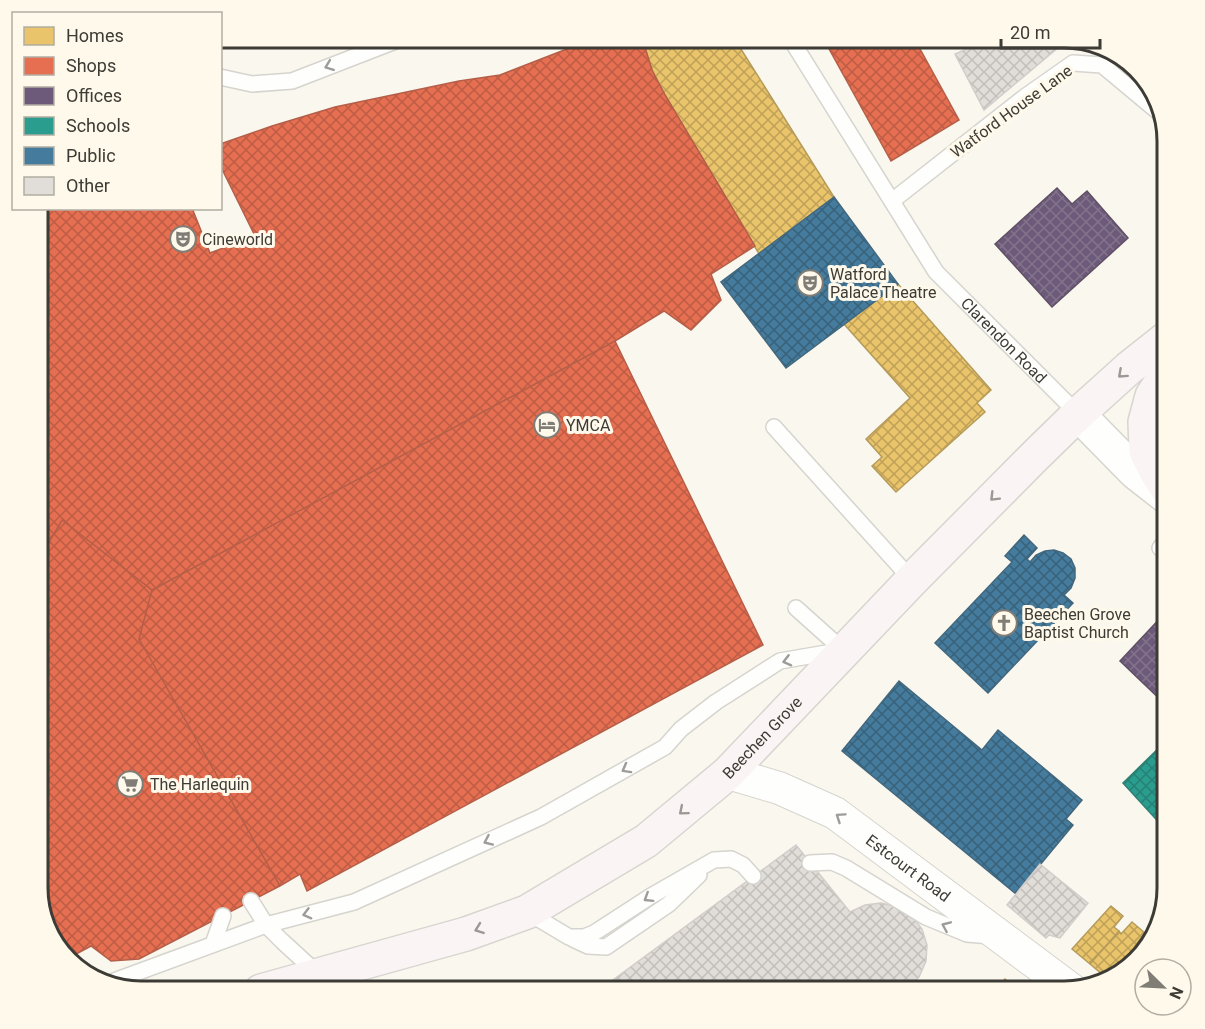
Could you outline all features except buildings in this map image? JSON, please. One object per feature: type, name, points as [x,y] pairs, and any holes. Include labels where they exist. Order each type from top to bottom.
[{"type":"main road","name":"Beechen Grove","points":[[302,981],[466,934],[527,912],[646,842],[728,773],[912,580],[1078,414],[1157,346]]},
{"type":"main road","points":[[1157,388],[1152,396],[1145,422],[1146,451],[1157,473]]},
{"type":"street","name":"Clarendon Road","points":[[1078,414],[1135,472],[1157,489]]},
{"type":"street","name":"Estcourt Road","points":[[728,773],[779,788],[835,813],[1060,981]]},
{"type":"lane","points":[[222,77],[252,84],[292,81],[378,48]]},
{"type":"lane","name":"Clarendon Road","points":[[796,48],[936,272],[1078,414]]},
{"type":"lane","name":"Watford House Lane","points":[[892,201],[1026,96],[1073,63],[1102,65],[1148,103]]},
{"type":"lane","points":[[774,427],[912,580]]},
{"type":"lane","points":[[796,608],[844,651]]},
{"type":"lane","points":[[121,978],[266,925],[354,902],[541,817],[665,747],[681,729],[717,702],[780,661],[844,651]]},
{"type":"lane","points":[[527,912],[569,937],[584,937],[714,860],[731,859],[743,865],[753,876]]},
{"type":"lane","points":[[810,863],[832,862],[846,868],[926,917],[967,934],[1003,938]]},
{"type":"lane","points":[[251,901],[266,925],[321,976]]},
{"type":"lane","points":[[213,944],[223,916]]},
{"type":"place","name":"Cineworld","points":[[183,239]]},
{"type":"place","name":"Watford Palace Theatre","points":[[810,283]]},
{"type":"place","name":"YMCA","points":[[547,425]]},
{"type":"place","name":"Beechen Grove Baptist Church","points":[[1004,623]]},
{"type":"place","name":"The Harlequin","points":[[130,784]]}]
